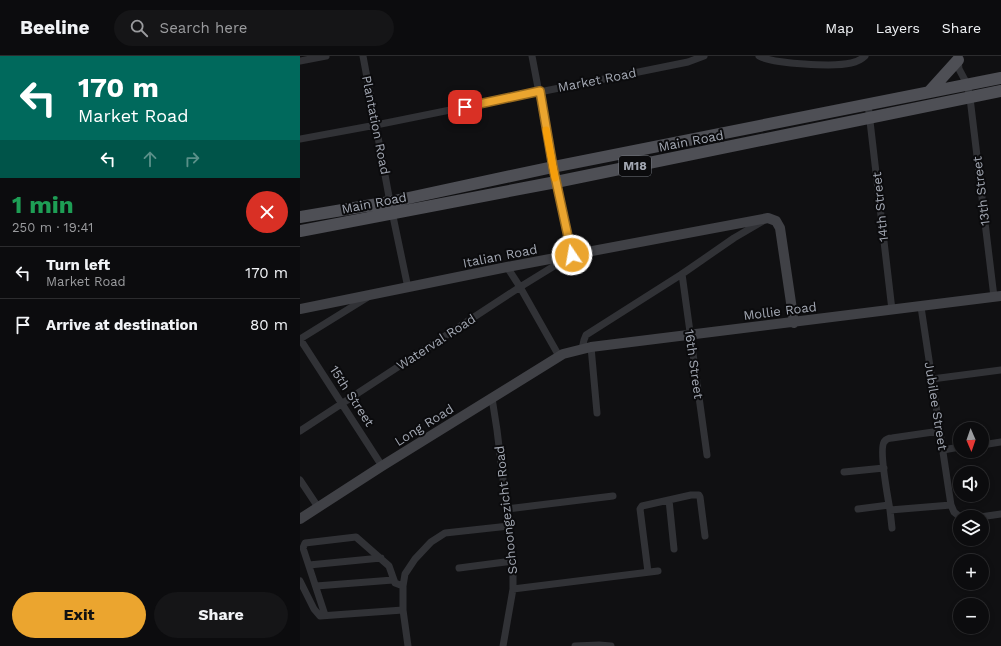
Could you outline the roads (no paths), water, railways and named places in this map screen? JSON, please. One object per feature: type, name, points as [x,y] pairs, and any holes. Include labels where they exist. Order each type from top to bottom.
[{"type":"main road","points":[[929,92],[959,58]]},
{"type":"main road","name":"M18","points":[[967,84],[1001,78]]},
{"type":"main road","name":"Main Road","points":[[300,217],[390,202],[553,167],[967,84]]},
{"type":"main road","name":"M18","points":[[970,98],[1001,92]]},
{"type":"main road","name":"Main Road","points":[[300,231],[556,182],[970,98]]},
{"type":"main road","points":[[772,219],[780,228],[794,323]]},
{"type":"main road","name":"Italian Road","points":[[300,309],[736,223],[772,219]]},
{"type":"main road","name":"Mollie Road","points":[[561,355],[587,348],[998,297]]},
{"type":"main road","name":"Long Road","points":[[300,519],[382,466],[561,355]]},
{"type":"street","points":[[300,61],[326,56]]},
{"type":"street","name":"Plantation Road","points":[[363,56],[390,202],[408,288]]},
{"type":"street","points":[[532,56],[540,91],[556,182],[572,255]]},
{"type":"street","name":"Market Road","points":[[300,139],[688,62],[704,56]]},
{"type":"street","points":[[759,56],[774,61],[838,64],[854,63],[865,56]]},
{"type":"street","name":"13th Street","points":[[959,58],[959,69],[967,84],[970,98],[998,297]]},
{"type":"street","name":"14th Street","points":[[868,104],[892,310]]},
{"type":"street","points":[[597,413],[584,337],[682,274],[734,238],[772,219]]},
{"type":"street","points":[[734,238],[736,223]]},
{"type":"street","name":"Waterval Road","points":[[300,431],[520,287],[572,255]]},
{"type":"street","points":[[507,268],[561,355]]},
{"type":"street","name":"16th Street","points":[[682,274],[707,455]]},
{"type":"street","points":[[300,339],[371,296]]},
{"type":"street","name":"Jubilee Street","points":[[921,307],[951,505]]},
{"type":"street","name":"15th Street","points":[[300,339],[382,466]]},
{"type":"street","points":[[932,379],[1001,370]]},
{"type":"street","name":"Schoongezicht Road","points":[[492,398],[513,561],[513,588],[504,646]]},
{"type":"street","points":[[892,528],[884,468],[884,442],[888,439],[940,431]]},
{"type":"street","points":[[989,444],[1001,442]]},
{"type":"street","points":[[943,450],[953,448]]},
{"type":"street","points":[[844,472],[884,468]]},
{"type":"street","points":[[300,480],[318,507]]},
{"type":"street","points":[[648,572],[641,507],[669,500],[696,495],[699,496],[706,536]]},
{"type":"street","points":[[507,509],[613,496]]},
{"type":"street","points":[[669,500],[674,549]]},
{"type":"street","points":[[858,509],[951,505],[953,510]]},
{"type":"street","points":[[989,516],[1001,514]]},
{"type":"street","points":[[408,646],[402,610],[403,586],[405,574],[415,559],[432,542],[445,533],[509,526]]},
{"type":"street","points":[[325,615],[303,548],[305,543],[355,536],[389,566],[395,583],[403,586]]},
{"type":"street","points":[[308,565],[380,558]]},
{"type":"street","points":[[459,568],[513,561]]},
{"type":"street","points":[[513,588],[658,571]]},
{"type":"street","points":[[316,586],[393,580]]},
{"type":"street","points":[[300,581],[317,614],[320,616],[402,610]]},
{"type":"street","points":[[575,646],[610,646]]}]
